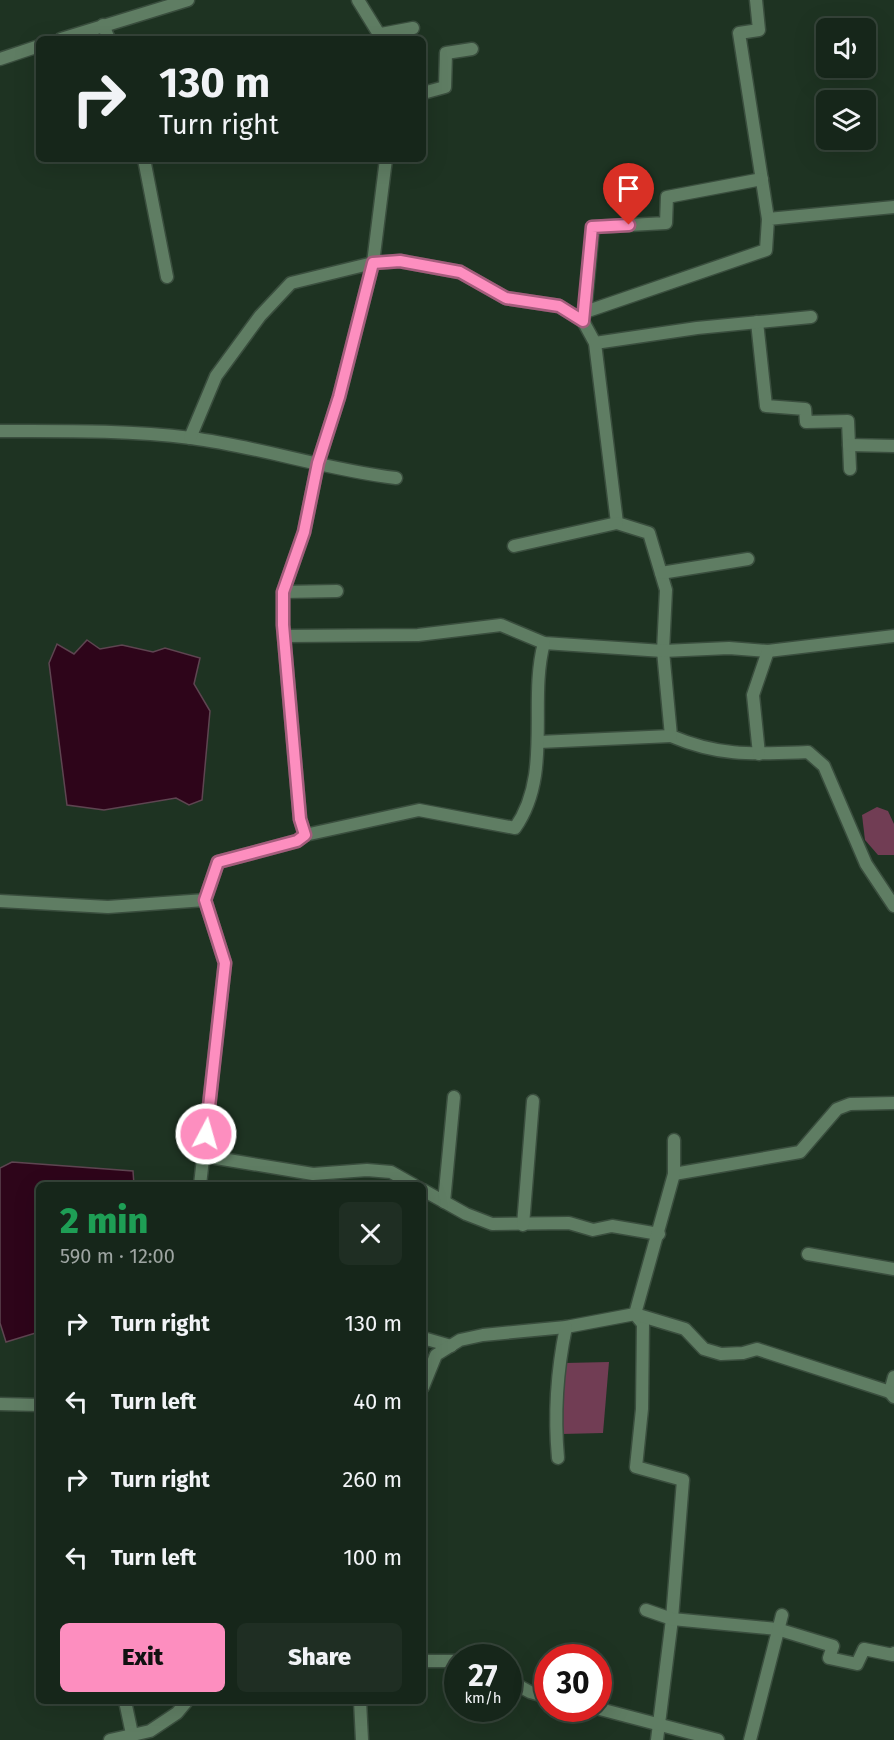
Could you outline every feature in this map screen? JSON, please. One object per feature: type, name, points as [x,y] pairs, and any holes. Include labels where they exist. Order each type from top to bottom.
[{"type":"street","points":[[70,36],[188,0]]},
{"type":"street","points":[[358,0],[380,36]]},
{"type":"street","points":[[190,438],[216,376],[260,315],[291,283],[373,263],[400,261],[460,272],[506,298],[559,306],[584,317],[766,250],[768,219],[739,33],[759,30],[756,0]]},
{"type":"street","points":[[103,25],[108,36]]},
{"type":"street","points":[[384,36],[412,28]]},
{"type":"street","points":[[0,59],[36,47]]},
{"type":"street","points":[[426,92],[445,87],[446,53],[472,49]]},
{"type":"street","points":[[145,162],[167,277]]},
{"type":"street","points":[[305,835],[300,819],[283,592],[304,532],[318,463],[339,397],[373,263],[386,162]]},
{"type":"street","points":[[617,523],[595,344],[584,317],[592,227],[666,223],[666,197],[762,178]]},
{"type":"street","points":[[768,219],[894,207]]},
{"type":"street","points":[[595,344],[811,317]]},
{"type":"street","points":[[757,322],[766,406],[805,409],[806,422],[848,421],[850,469]]},
{"type":"street","points":[[0,431],[70,431],[190,438],[282,453],[347,472],[396,478]]},
{"type":"street","points":[[849,445],[894,446]]},
{"type":"street","points":[[514,546],[617,523],[649,533],[666,590],[663,651],[671,736]]},
{"type":"street","points":[[661,573],[748,559]]},
{"type":"street","points":[[283,592],[337,591]]},
{"type":"street","points":[[285,636],[418,635],[501,625],[544,643],[663,651],[729,648],[768,651],[894,636]]},
{"type":"street","points":[[200,1182],[225,963],[205,900],[218,862],[297,841],[305,835],[419,810],[515,828],[527,812],[539,742],[539,663],[544,643]]},
{"type":"street","points":[[759,754],[753,695],[768,651]]},
{"type":"street","points":[[539,742],[671,736],[692,745],[728,754],[808,752],[824,766],[866,864],[894,906]]},
{"type":"street","points":[[0,898],[108,907],[205,900]]},
{"type":"street","points":[[444,1202],[454,1097]]},
{"type":"street","points":[[523,1225],[533,1101]]},
{"type":"street","points":[[674,1174],[800,1152],[837,1109],[850,1104],[894,1103]]},
{"type":"street","points":[[635,1314],[674,1174],[674,1140]]},
{"type":"street","points":[[204,1156],[313,1174],[367,1170],[391,1172],[409,1182]]},
{"type":"street","points":[[426,1192],[492,1224],[523,1225],[569,1222],[593,1230],[612,1226],[659,1234]]},
{"type":"street","points":[[808,1254],[894,1269]]},
{"type":"street","points":[[635,1314],[643,1324],[642,1409],[636,1467],[683,1480],[672,1618],[657,1740]]},
{"type":"street","points":[[426,1380],[436,1355],[460,1340],[483,1335],[566,1327],[635,1314],[685,1329],[704,1349],[721,1354],[744,1353],[757,1349],[892,1394],[894,1377]]},
{"type":"street","points":[[558,1458],[556,1434],[559,1360],[566,1327]]},
{"type":"street","points":[[426,1339],[451,1346]]},
{"type":"street","points":[[0,1404],[36,1405]]},
{"type":"street","points":[[646,1610],[672,1618],[777,1629],[832,1646],[829,1658],[857,1664],[864,1649],[893,1655],[894,1653]]},
{"type":"street","points":[[750,1740],[782,1615]]},
{"type":"street","points":[[426,1661],[444,1661]]},
{"type":"street","points":[[126,1704],[132,1734]]},
{"type":"street","points":[[110,1740],[150,1731],[177,1713],[184,1704]]},
{"type":"street","points":[[360,1704],[362,1740]]},
{"type":"street","points":[[612,1712],[718,1740]]},
{"type":"shaded area","points":[[87,640],[100,649],[122,645],[153,652],[165,648],[200,658],[194,684],[210,711],[202,800],[189,805],[176,798],[104,810],[67,805],[49,663],[57,644],[74,654]]},
{"type":"shaded area","points":[[877,807],[888,811],[894,824],[894,855],[878,855],[865,840],[862,815]]},
{"type":"shaded area","points":[[12,1162],[133,1171],[134,1182],[36,1182],[36,1333],[6,1342],[0,1323],[0,1168]]},
{"type":"shaded area","points":[[609,1362],[603,1433],[562,1434],[565,1363]]},
{"type":"route","points":[[206,1134],[225,963],[205,900],[218,862],[297,841],[305,835],[300,819],[283,625],[283,592],[304,532],[318,463],[339,397],[373,263],[400,261],[460,272],[506,298],[559,306],[583,321],[592,227],[629,225]]}]
